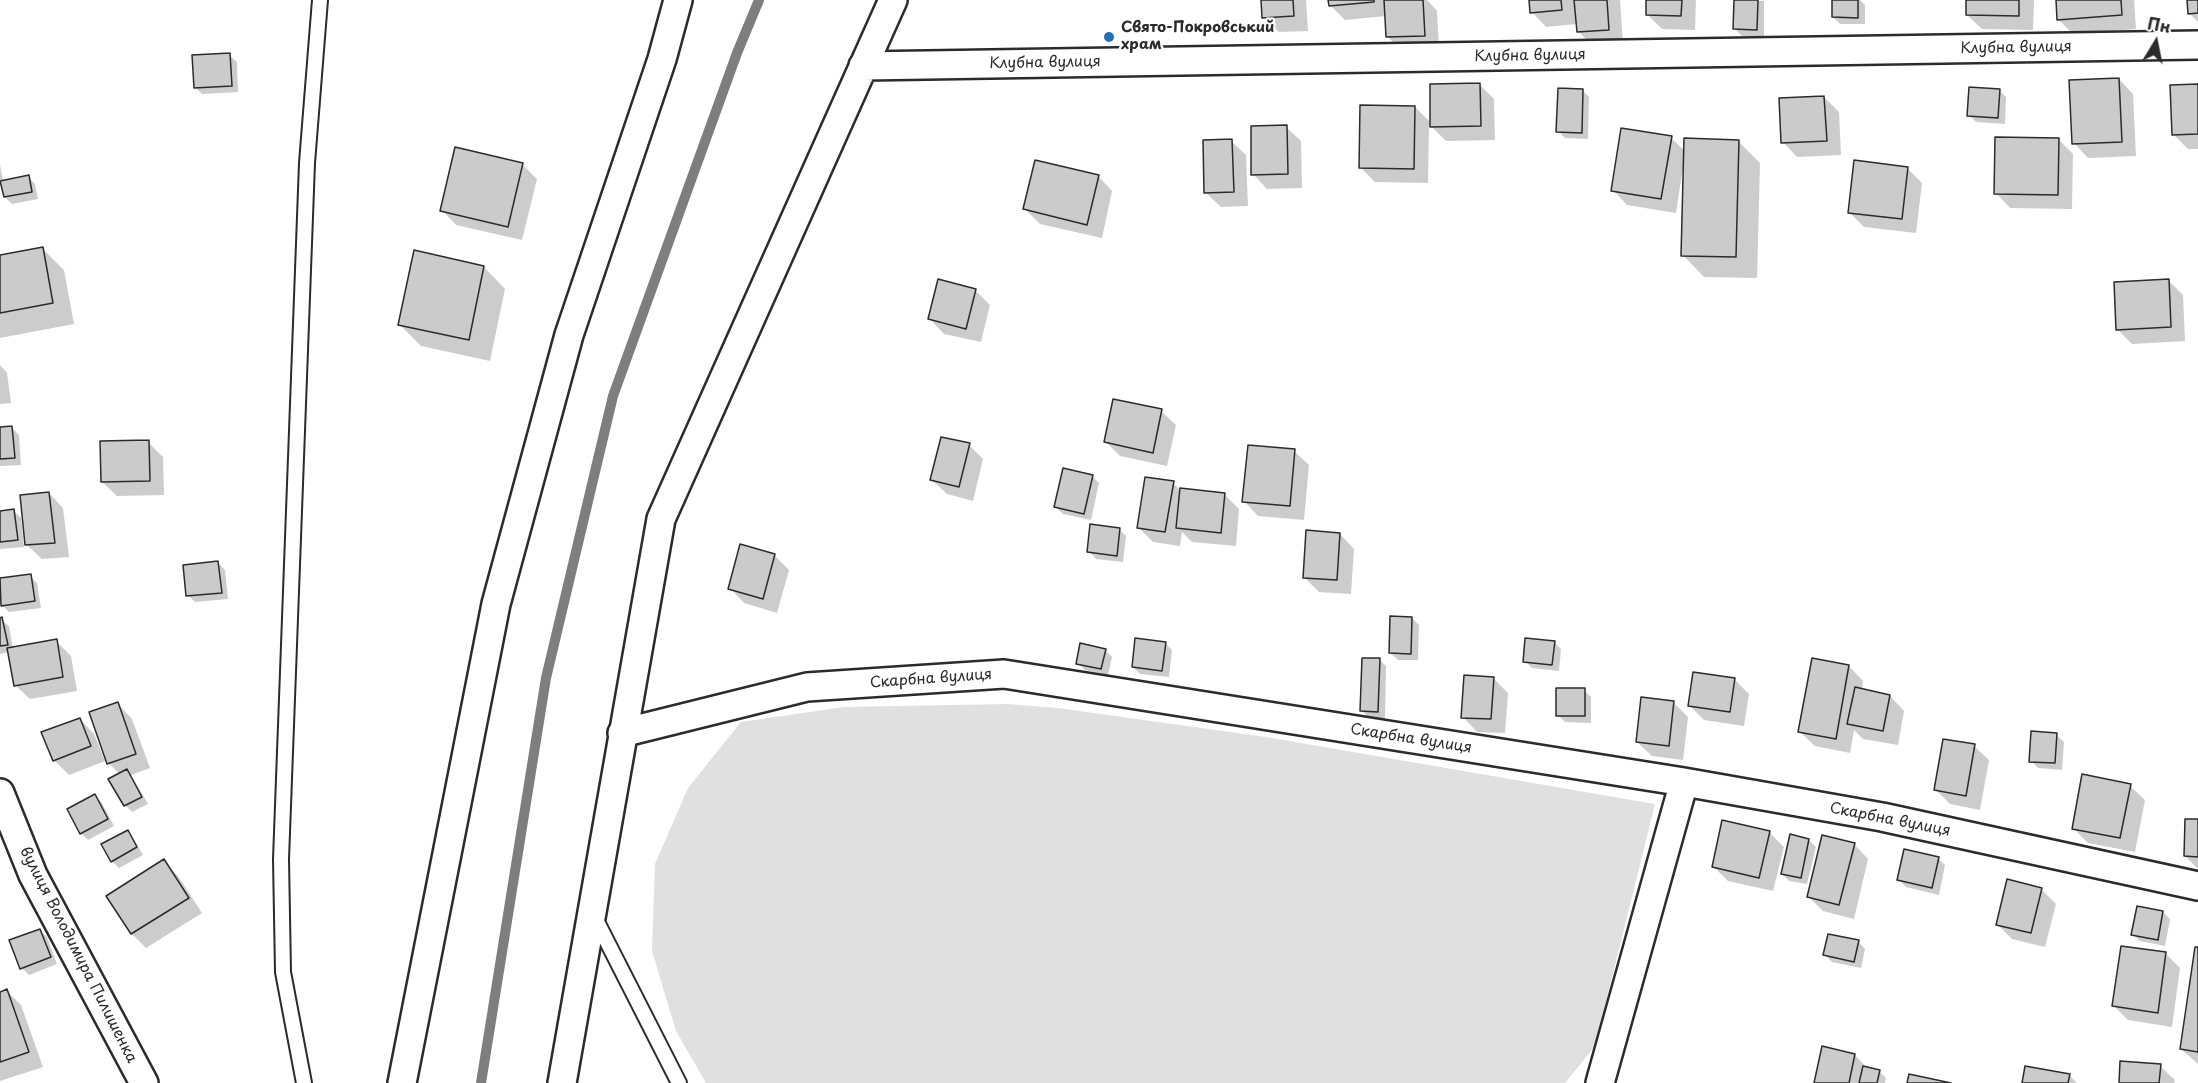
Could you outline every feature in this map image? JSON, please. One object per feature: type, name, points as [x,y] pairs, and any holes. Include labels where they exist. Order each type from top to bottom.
[{"type":"street","points":[[402,1083],[496,604],[569,335],[662,59],[678,0]]},
{"type":"street","points":[[562,1083],[661,519],[893,0]]},
{"type":"street","name":"Клубна вулиця","points":[[863,66],[2198,45]]},
{"type":"street","name":"Скарбна вулиця","points":[[622,733],[807,687],[1004,674],[1684,782],[1882,817],[2198,886]]},
{"type":"street","points":[[1600,1083],[1684,782]]},
{"type":"street","name":"вулиця Володимира Пилишенка","points":[[0,793],[33,875],[144,1083]]},
{"type":"lane","points":[[304,1083],[283,972],[281,859],[307,163],[320,0]]},
{"type":"lane","points":[[591,910],[679,1083]]},
{"type":"shaded area","points":[[1007,704],[1058,708],[1266,737],[1655,804],[1595,1046],[1565,1083],[706,1083],[676,1031],[652,951],[655,864],[688,788],[741,722],[844,707]]},
{"type":"building","points":[[1261,0],[1293,0],[1294,16],[1262,18]]},
{"type":"building","points":[[1328,0],[1374,0],[1374,2],[1329,6]]},
{"type":"building","points":[[1384,0],[1423,0],[1425,36],[1386,37]]},
{"type":"building","points":[[1529,0],[1561,0],[1562,10],[1530,13]]},
{"type":"building","points":[[1574,0],[1607,0],[1609,30],[1577,32]]},
{"type":"building","points":[[1646,0],[1682,0],[1681,16],[1646,15]]},
{"type":"building","points":[[1734,0],[1758,0],[1757,30],[1733,29]]},
{"type":"building","points":[[1832,0],[1858,0],[1858,18],[1832,17]]},
{"type":"building","points":[[1966,0],[2019,0],[2019,16],[1966,15]]},
{"type":"building","points":[[2056,0],[2121,0],[2122,15],[2057,20]]},
{"type":"building","points":[[2187,0],[2198,0],[2198,13],[2188,14]]},
{"type":"building","points":[[230,53],[232,86],[194,88],[192,55]]},
{"type":"building","points":[[2119,78],[2122,142],[2072,144],[2069,80]]},
{"type":"building","points":[[1480,83],[1481,126],[1430,127],[1430,84]]},
{"type":"building","points":[[2198,84],[2198,134],[2172,135],[2170,85]]},
{"type":"building","points":[[1969,87],[2000,89],[1998,118],[1967,116]]},
{"type":"building","points":[[1558,88],[1583,89],[1582,133],[1556,132]]},
{"type":"building","points":[[1824,96],[1827,141],[1781,143],[1779,98]]},
{"type":"building","points":[[1360,105],[1415,106],[1414,169],[1359,168]]},
{"type":"building","points":[[1287,125],[1288,174],[1251,175],[1251,126]]},
{"type":"building","points":[[1621,128],[1672,136],[1661,199],[1611,191]]},
{"type":"building","points":[[1995,137],[2059,138],[2058,195],[1994,194]]},
{"type":"building","points":[[1684,138],[1739,140],[1736,257],[1681,256]]},
{"type":"building","points":[[1232,139],[1234,192],[1204,193],[1203,140]]},
{"type":"building","points":[[455,147],[523,163],[508,227],[440,211]]},
{"type":"building","points":[[1035,160],[1099,175],[1087,225],[1023,209]]},
{"type":"building","points":[[1854,160],[1908,167],[1902,219],[1848,213]]},
{"type":"building","points":[[29,175],[32,192],[4,197],[0,181]]},
{"type":"building","points":[[43,247],[53,303],[0,313],[0,255]]},
{"type":"building","points":[[414,250],[484,266],[469,340],[398,325]]},
{"type":"building","points":[[938,279],[976,289],[966,329],[928,319]]},
{"type":"building","points":[[2169,279],[2171,327],[2116,330],[2114,282]]},
{"type":"building","points":[[1113,399],[1162,409],[1153,453],[1104,442]]},
{"type":"building","points":[[12,426],[15,458],[0,459],[0,427]]},
{"type":"building","points":[[941,437],[970,443],[959,487],[930,480]]},
{"type":"building","points":[[149,440],[150,481],[101,482],[100,441]]},
{"type":"building","points":[[1248,445],[1295,449],[1290,506],[1242,502]]},
{"type":"building","points":[[1063,468],[1093,475],[1084,514],[1054,507]]},
{"type":"building","points":[[1145,477],[1174,481],[1165,532],[1137,528]]},
{"type":"building","points":[[1180,488],[1225,493],[1221,533],[1176,528]]},
{"type":"building","points":[[49,492],[55,543],[25,545],[20,495]]},
{"type":"building","points":[[14,509],[18,540],[0,542],[0,511]]},
{"type":"building","points":[[1090,524],[1120,528],[1117,556],[1087,552]]},
{"type":"building","points":[[1306,530],[1340,533],[1337,580],[1303,578]]},
{"type":"building","points":[[740,544],[775,554],[763,599],[728,589]]},
{"type":"building","points":[[218,561],[222,593],[186,596],[183,565]]},
{"type":"building","points":[[31,574],[35,601],[1,606],[0,578]]},
{"type":"building","points":[[1390,616],[1412,617],[1411,654],[1389,653]]},
{"type":"building","points":[[2,617],[8,645],[0,646],[0,618]]},
{"type":"building","points":[[1135,638],[1166,642],[1162,671],[1132,667]]},
{"type":"building","points":[[1525,638],[1555,641],[1552,665],[1523,662]]},
{"type":"building","points":[[57,639],[63,677],[14,686],[7,648]]},
{"type":"building","points":[[1080,643],[1106,649],[1101,669],[1076,664]]},
{"type":"building","points":[[1362,658],[1380,658],[1378,712],[1360,711]]},
{"type":"building","points":[[1812,658],[1849,665],[1836,739],[1798,732]]},
{"type":"building","points":[[1693,672],[1735,678],[1730,712],[1688,706]]},
{"type":"building","points":[[1464,675],[1494,677],[1491,719],[1461,718]]},
{"type":"building","points":[[1855,687],[1890,695],[1883,731],[1847,724]]},
{"type":"building","points":[[1556,688],[1585,688],[1585,716],[1556,716]]},
{"type":"building","points":[[1641,697],[1674,701],[1669,746],[1636,742]]},
{"type":"building","points":[[118,702],[136,754],[107,764],[89,712]]},
{"type":"building","points":[[80,718],[91,746],[53,761],[41,732]]},
{"type":"building","points":[[2031,731],[2057,733],[2055,763],[2029,762]]},
{"type":"building","points":[[1943,739],[1975,744],[1966,796],[1934,790]]},
{"type":"building","points":[[127,769],[142,797],[124,806],[108,779]]},
{"type":"building","points":[[2082,774],[2131,784],[2120,838],[2072,829]]},
{"type":"building","points":[[95,794],[108,819],[80,834],[67,809]]},
{"type":"building","points":[[2185,819],[2198,819],[2198,857],[2184,856]]},
{"type":"building","points":[[1722,820],[1770,831],[1759,878],[1712,867]]},
{"type":"building","points":[[128,830],[137,847],[111,862],[101,844]]},
{"type":"building","points":[[1790,834],[1809,839],[1801,878],[1781,874]]},
{"type":"building","points":[[1822,835],[1855,843],[1839,905],[1807,897]]},
{"type":"building","points":[[1904,849],[1939,857],[1932,888],[1897,880]]},
{"type":"building","points":[[164,859],[189,898],[131,934],[106,896]]},
{"type":"building","points":[[2007,879],[2042,888],[2031,933],[1996,925]]},
{"type":"building","points":[[2137,906],[2163,911],[2158,940],[2131,935]]},
{"type":"building","points":[[40,929],[51,957],[20,969],[9,940]]},
{"type":"building","points":[[1828,934],[1859,940],[1854,962],[1823,955]]},
{"type":"building","points":[[2121,946],[2166,952],[2158,1013],[2112,1006]]},
{"type":"building","points":[[2195,947],[2198,947],[2198,1052],[2180,1049]]},
{"type":"building","points":[[7,989],[29,1052],[0,1062],[0,992]]},
{"type":"building","points":[[1822,1046],[1855,1054],[1849,1083],[1814,1083]]},
{"type":"building","points":[[2120,1061],[2161,1064],[2159,1083],[2119,1083]]},
{"type":"building","points":[[1863,1066],[1880,1070],[1877,1083],[1859,1083]]},
{"type":"building","points":[[2025,1066],[2070,1074],[2068,1083],[2022,1083]]},
{"type":"building","points":[[1909,1074],[1951,1083],[1907,1083]]},
{"type":"waterway","points":[[481,1083],[546,678],[613,396],[737,53],[759,0]]},
{"type":"place","name":"Свято-Покровський храм","points":[[1109,37]]}]
